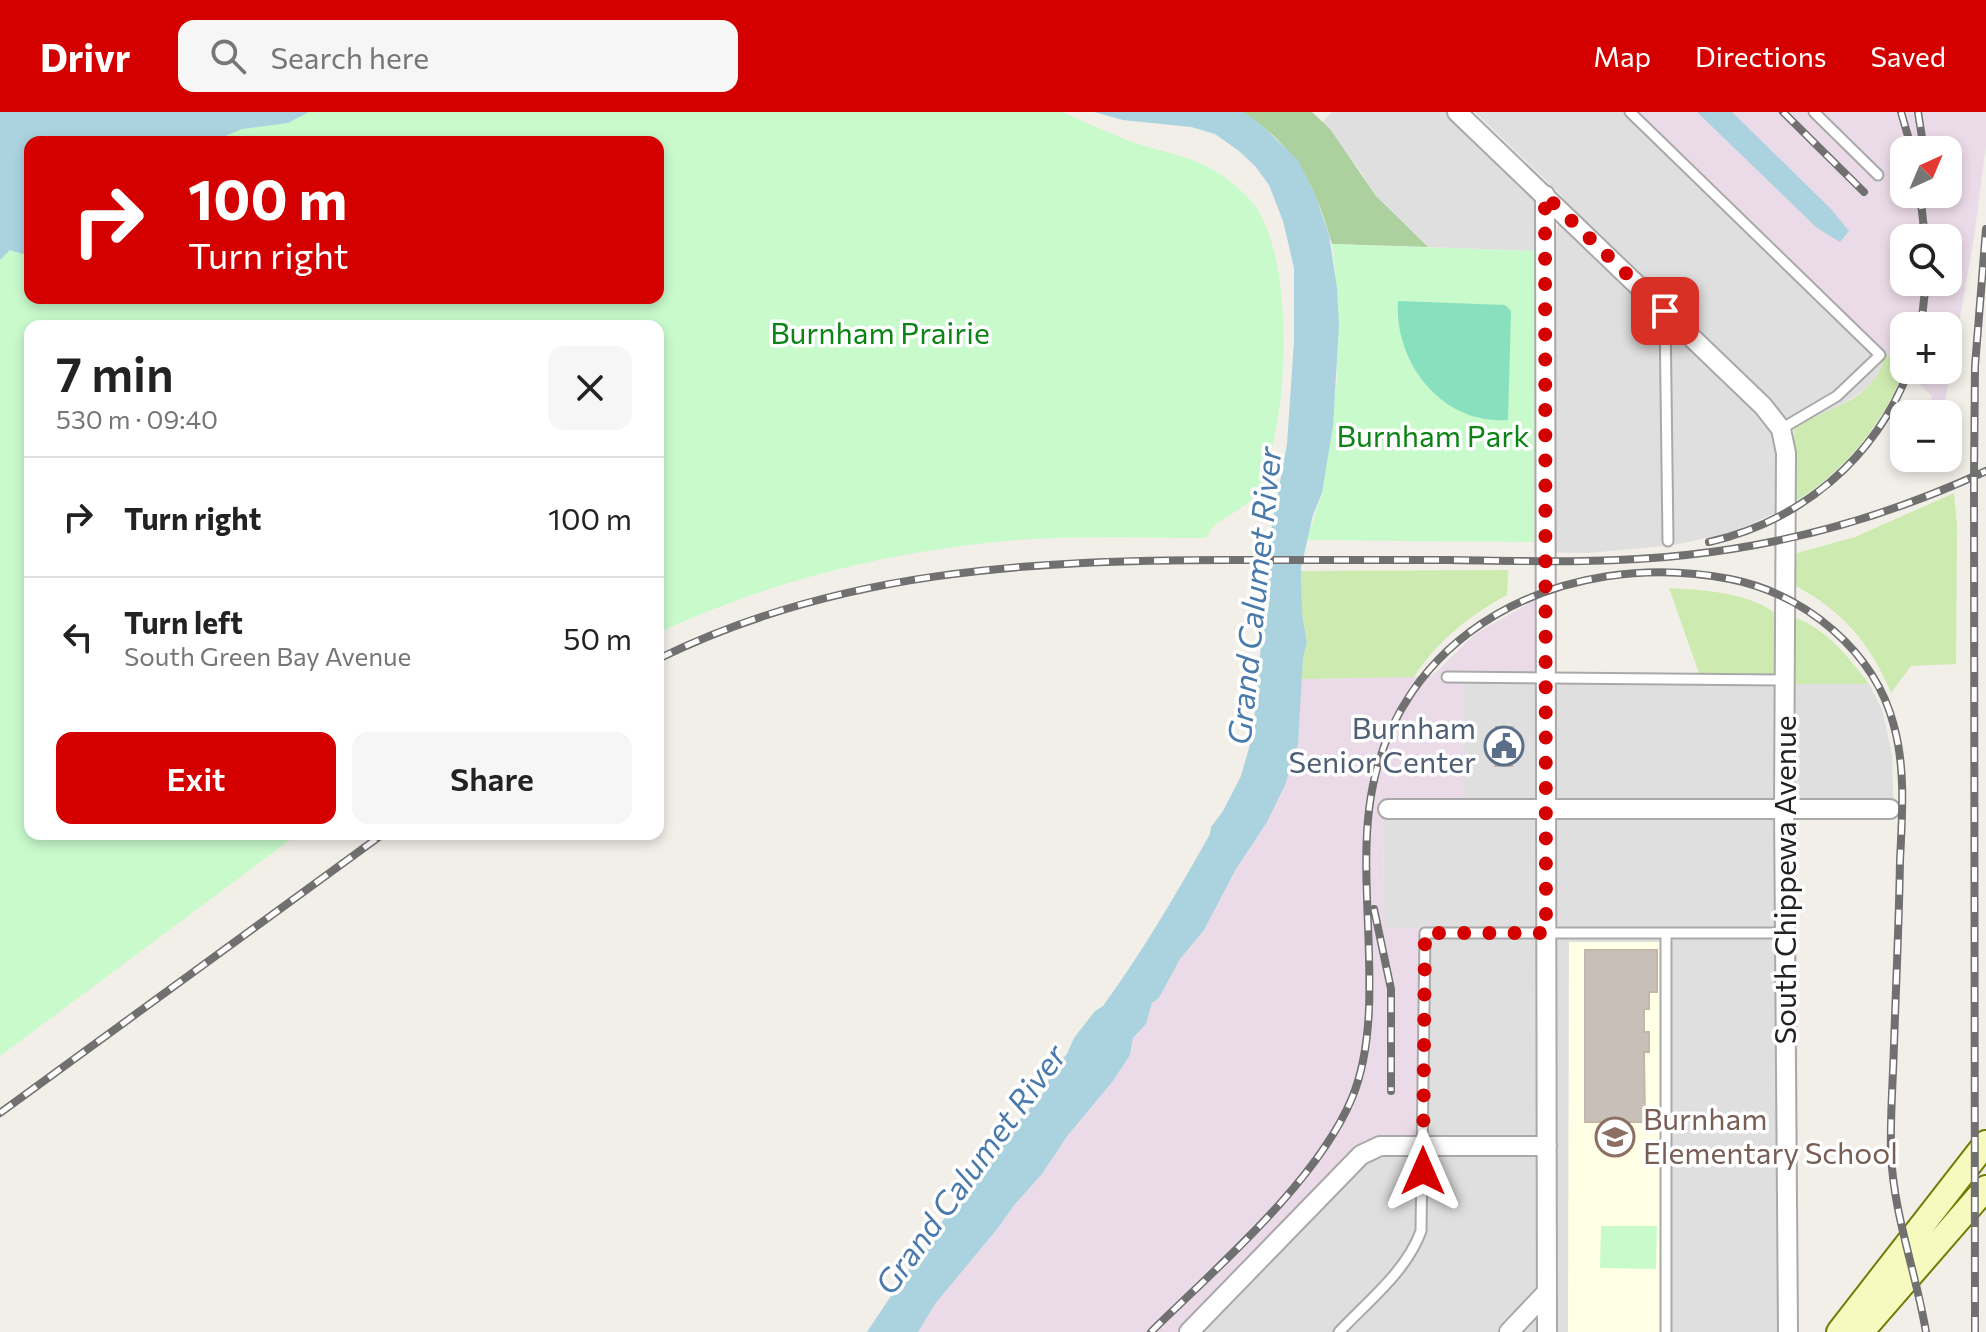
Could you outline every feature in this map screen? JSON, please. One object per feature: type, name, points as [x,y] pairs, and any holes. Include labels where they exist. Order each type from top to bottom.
[{"type":"main road","points":[[1839,1332],[1986,1143]]},
{"type":"main road","points":[[1861,1332],[1986,1188]]},
{"type":"street","points":[[1457,112],[1763,406],[1781,429]]},
{"type":"street","points":[[1545,195],[1547,1332]]},
{"type":"street","name":"South Chippewa Avenue","points":[[1781,429],[1786,453],[1784,808],[1788,1332]]},
{"type":"street","points":[[1388,809],[1890,809]]},
{"type":"street","points":[[1189,1332],[1361,1155],[1380,1146],[1547,1146]]},
{"type":"street","points":[[1509,1332],[1545,1294]]},
{"type":"lane","points":[[1630,112],[1880,355],[1837,396],[1781,429]]},
{"type":"lane","points":[[1814,112],[1878,175]]},
{"type":"lane","points":[[1665,311],[1668,541]]},
{"type":"lane","points":[[1447,677],[1786,680]]},
{"type":"lane","points":[[1339,1332],[1398,1270],[1417,1242],[1423,1219],[1425,933],[1785,933]]},
{"type":"lane","points":[[1666,933],[1666,1332]]},
{"type":"shaded area","points":[[1332,112],[1448,112],[1536,197],[1535,250],[1553,252],[1563,197],[1475,112],[1635,112],[1885,352],[1879,377],[1839,406],[1785,431],[1788,507],[1733,532],[1674,545],[1589,553],[1534,552],[1535,251],[1428,247],[1376,196],[1322,122]]},
{"type":"shaded area","points":[[1635,112],[1986,112],[1986,145],[1961,312],[1890,312],[1890,357]]},
{"type":"shaded area","points":[[1919,384],[1948,384],[1945,400],[1931,400],[1932,396]]},
{"type":"shaded area","points":[[1542,596],[1543,682],[1464,682],[1463,807],[1384,806],[1383,928],[1422,928],[1421,1144],[1380,1144],[1186,1332],[918,1332],[935,1304],[1042,1174],[1068,1135],[1113,1081],[1130,1055],[1133,1038],[1146,1024],[1152,1003],[1159,998],[1180,959],[1204,930],[1236,869],[1267,822],[1293,763],[1298,745],[1301,679],[1432,676],[1475,634]]},
{"type":"shaded area","points":[[1464,681],[1869,684],[1882,709],[1892,755],[1894,817],[1797,816],[1798,1332],[1186,1332],[1421,928],[1383,928],[1384,806],[1463,807]]},
{"type":"shaded area","name":"Burnham Elementary School","points":[[1569,942],[1662,942],[1662,1332],[1568,1332]]},
{"type":"green space","name":"Burnham Prairie","points":[[0,112],[1063,112],[1124,139],[1204,165],[1234,184],[1259,212],[1271,239],[1283,310],[1284,350],[1276,428],[1268,462],[1253,498],[1217,524],[1206,538],[1030,539],[915,553],[784,584],[664,630],[664,320],[24,320],[24,840],[290,840],[0,1056]]},
{"type":"green space","points":[[1243,112],[1312,112],[1330,129],[1376,196],[1428,247],[1332,244],[1318,202],[1301,169],[1277,140]]},
{"type":"green space","name":"Burnham Park","points":[[1332,244],[1535,251],[1534,542],[1307,540],[1322,493],[1337,382],[1337,288]]},
{"type":"green space","points":[[1398,301],[1505,305],[1511,311],[1508,420],[1484,419],[1462,412],[1443,401],[1427,386],[1404,346]]},
{"type":"green space","points":[[1885,352],[1890,357],[1890,384],[1898,384],[1874,427],[1846,461],[1796,501],[1794,427],[1851,400],[1873,381],[1881,368]]},
{"type":"green space","points":[[1954,493],[1957,526],[1956,664],[1911,666],[1891,693],[1874,659],[1853,630],[1827,606],[1794,585],[1797,553],[1855,537]]},
{"type":"green space","points":[[1508,570],[1507,595],[1455,630],[1414,677],[1301,679],[1307,643],[1302,613],[1301,571]]},
{"type":"green space","points":[[1669,588],[1738,596],[1775,613],[1776,676],[1700,676]]},
{"type":"green space","points":[[1796,618],[1828,637],[1869,684],[1795,684]]},
{"type":"green space","points":[[1601,1226],[1657,1226],[1656,1269],[1600,1268]]},
{"type":"water","points":[[0,112],[309,112],[288,123],[242,129],[225,136],[24,136],[24,254],[10,250],[0,260]]},
{"type":"water","points":[[1094,112],[1244,112],[1298,160],[1316,197],[1329,235],[1339,325],[1333,426],[1322,493],[1313,515],[1301,568],[1302,613],[1307,643],[1303,658],[1298,745],[1285,785],[1267,822],[1236,869],[1204,930],[1180,959],[1159,998],[1152,1003],[1146,1024],[1133,1038],[1130,1055],[1113,1081],[1068,1135],[1042,1174],[935,1304],[918,1332],[867,1332],[935,1230],[1001,1149],[1008,1133],[1044,1092],[1053,1068],[1067,1054],[1074,1038],[1095,1011],[1103,1006],[1146,943],[1241,776],[1253,734],[1262,633],[1269,606],[1267,552],[1287,444],[1294,341],[1294,268],[1283,221],[1269,185],[1255,166],[1215,134],[1191,127],[1123,120]]},
{"type":"water","points":[[1697,112],[1732,112],[1831,209],[1849,231],[1840,242],[1817,228]]},
{"type":"building","name":"Burnham Senior Center","points":[[1496,727],[1513,727],[1512,766],[1495,766]]},
{"type":"building","points":[[1585,950],[1657,950],[1657,992],[1649,992],[1649,1009],[1644,1009],[1644,1032],[1649,1032],[1649,1052],[1644,1052],[1645,1122],[1585,1122]]},
{"type":"railway","points":[[1783,112],[1864,192]]},
{"type":"railway","points":[[1901,112],[1908,136]]},
{"type":"railway","points":[[1918,112],[1922,136]]},
{"type":"railway","points":[[1922,208],[1923,224]]},
{"type":"railway","points":[[1975,1332],[1975,366],[1986,229]]},
{"type":"railway","points":[[1923,312],[1924,296]]},
{"type":"railway","points":[[1709,542],[1774,519],[1831,482],[1876,431],[1902,384]]},
{"type":"railway","points":[[664,656],[726,629],[796,606],[938,576],[1010,568],[1156,561],[1627,560],[1725,550],[1802,535],[1877,514],[1986,471]]},
{"type":"railway","points":[[1151,1332],[1234,1252],[1290,1192],[1336,1130],[1352,1098],[1362,1066],[1367,1031],[1369,810],[1384,747],[1411,693],[1449,649],[1496,615],[1549,591],[1607,576],[1668,572],[1730,579],[1785,598],[1810,612],[1854,650],[1885,699],[1898,743],[1902,776],[1891,1152],[1900,1220],[1926,1332]]},
{"type":"railway","points":[[0,1113],[375,840]]},
{"type":"railway","points":[[1374,909],[1391,989],[1391,1091]]},
{"type":"place","name":"Burnham Senior Center","points":[[1504,746]]},
{"type":"place","name":"Burnham Elementary School","points":[[1615,1137]]},
{"type":"route","points":[[1423,1171],[1425,933],[1546,933],[1545,195],[1665,311]]},
{"type":"water label","name":"Grand Calumet River","points":[[1255,596]]},
{"type":"water label","name":"Grand Calumet River","points":[[971,1170]]}]
